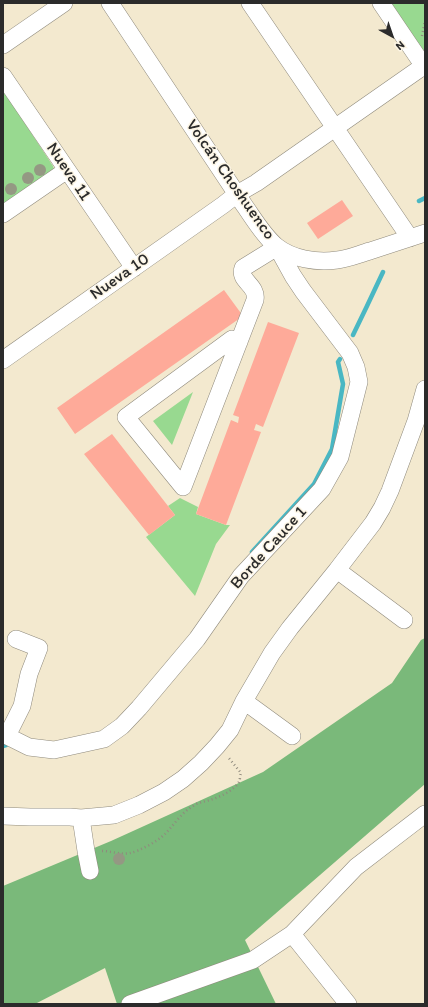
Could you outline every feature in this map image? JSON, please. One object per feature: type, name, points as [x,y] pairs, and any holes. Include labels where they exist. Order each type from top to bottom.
[{"type":"street","points":[[3,45],[64,3]]},
{"type":"street","name":"Volcán Choshuenco","points":[[110,3],[263,232],[277,247],[285,252],[306,259],[332,261],[348,258],[418,235]]},
{"type":"street","points":[[250,3],[335,127],[418,235]]},
{"type":"street","points":[[381,3],[425,66]]},
{"type":"street","name":"Nueva 10","points":[[3,360],[237,194],[256,183],[425,66]]},
{"type":"street","name":"Nueva 11","points":[[3,76],[134,268]]},
{"type":"street","points":[[3,214],[67,170]]},
{"type":"street","points":[[239,342],[232,339],[126,417],[183,487],[239,342],[255,300],[256,295],[254,291],[242,276],[243,268],[277,247]]},
{"type":"street","name":"Borde Cauce 1","points":[[4,734],[29,746],[54,750],[104,739],[122,726],[197,639],[241,576],[322,489],[340,457],[359,382],[356,367],[350,353],[303,291],[277,247]]},
{"type":"street","points":[[3,816],[81,818],[114,815],[139,805],[164,792],[201,763],[230,730],[244,701],[272,653],[373,523],[382,508],[421,417],[425,389]]},
{"type":"street","points":[[337,570],[404,620]]},
{"type":"street","points":[[4,734],[22,706],[29,674],[39,648],[16,639]]},
{"type":"street","points":[[244,701],[292,736]]},
{"type":"street","points":[[130,1004],[253,960],[292,934],[356,867],[425,814]]},
{"type":"street","points":[[81,818],[90,871]]},
{"type":"street","points":[[292,934],[348,1004]]},
{"type":"path","points":[[86,852],[107,851],[130,853],[146,847],[165,835],[184,812],[194,804],[210,800],[232,789],[240,781],[241,773],[217,746]]},
{"type":"green space","points":[[387,3],[425,3],[425,57]]},
{"type":"green space","points":[[3,90],[54,169],[3,206]]},
{"type":"green space","points":[[193,392],[172,445],[153,421]]},
{"type":"green space","points":[[180,498],[198,507],[196,514],[226,525],[230,525],[216,544],[195,596],[146,537],[175,515],[168,506]]},
{"type":"green space","points":[[425,638],[425,784],[245,940],[276,1004],[117,1004],[105,968],[35,1004],[3,1004],[3,886],[111,841],[263,772],[392,683],[421,640]]},
{"type":"building","points":[[342,200],[353,216],[318,239],[307,223]]},
{"type":"building","points":[[224,290],[243,316],[75,434],[57,408]]},
{"type":"building","points":[[268,322],[299,333],[263,427],[256,424],[254,430],[261,432],[226,525],[196,514],[231,420],[238,423],[239,417],[233,415]]},
{"type":"building","points":[[112,434],[175,515],[149,535],[84,454]]},
{"type":"waterway","points":[[419,201],[425,198]]},
{"type":"waterway","points":[[353,335],[383,272]]},
{"type":"waterway","points":[[252,552],[314,484],[332,449],[343,384],[338,362],[340,359]]}]
